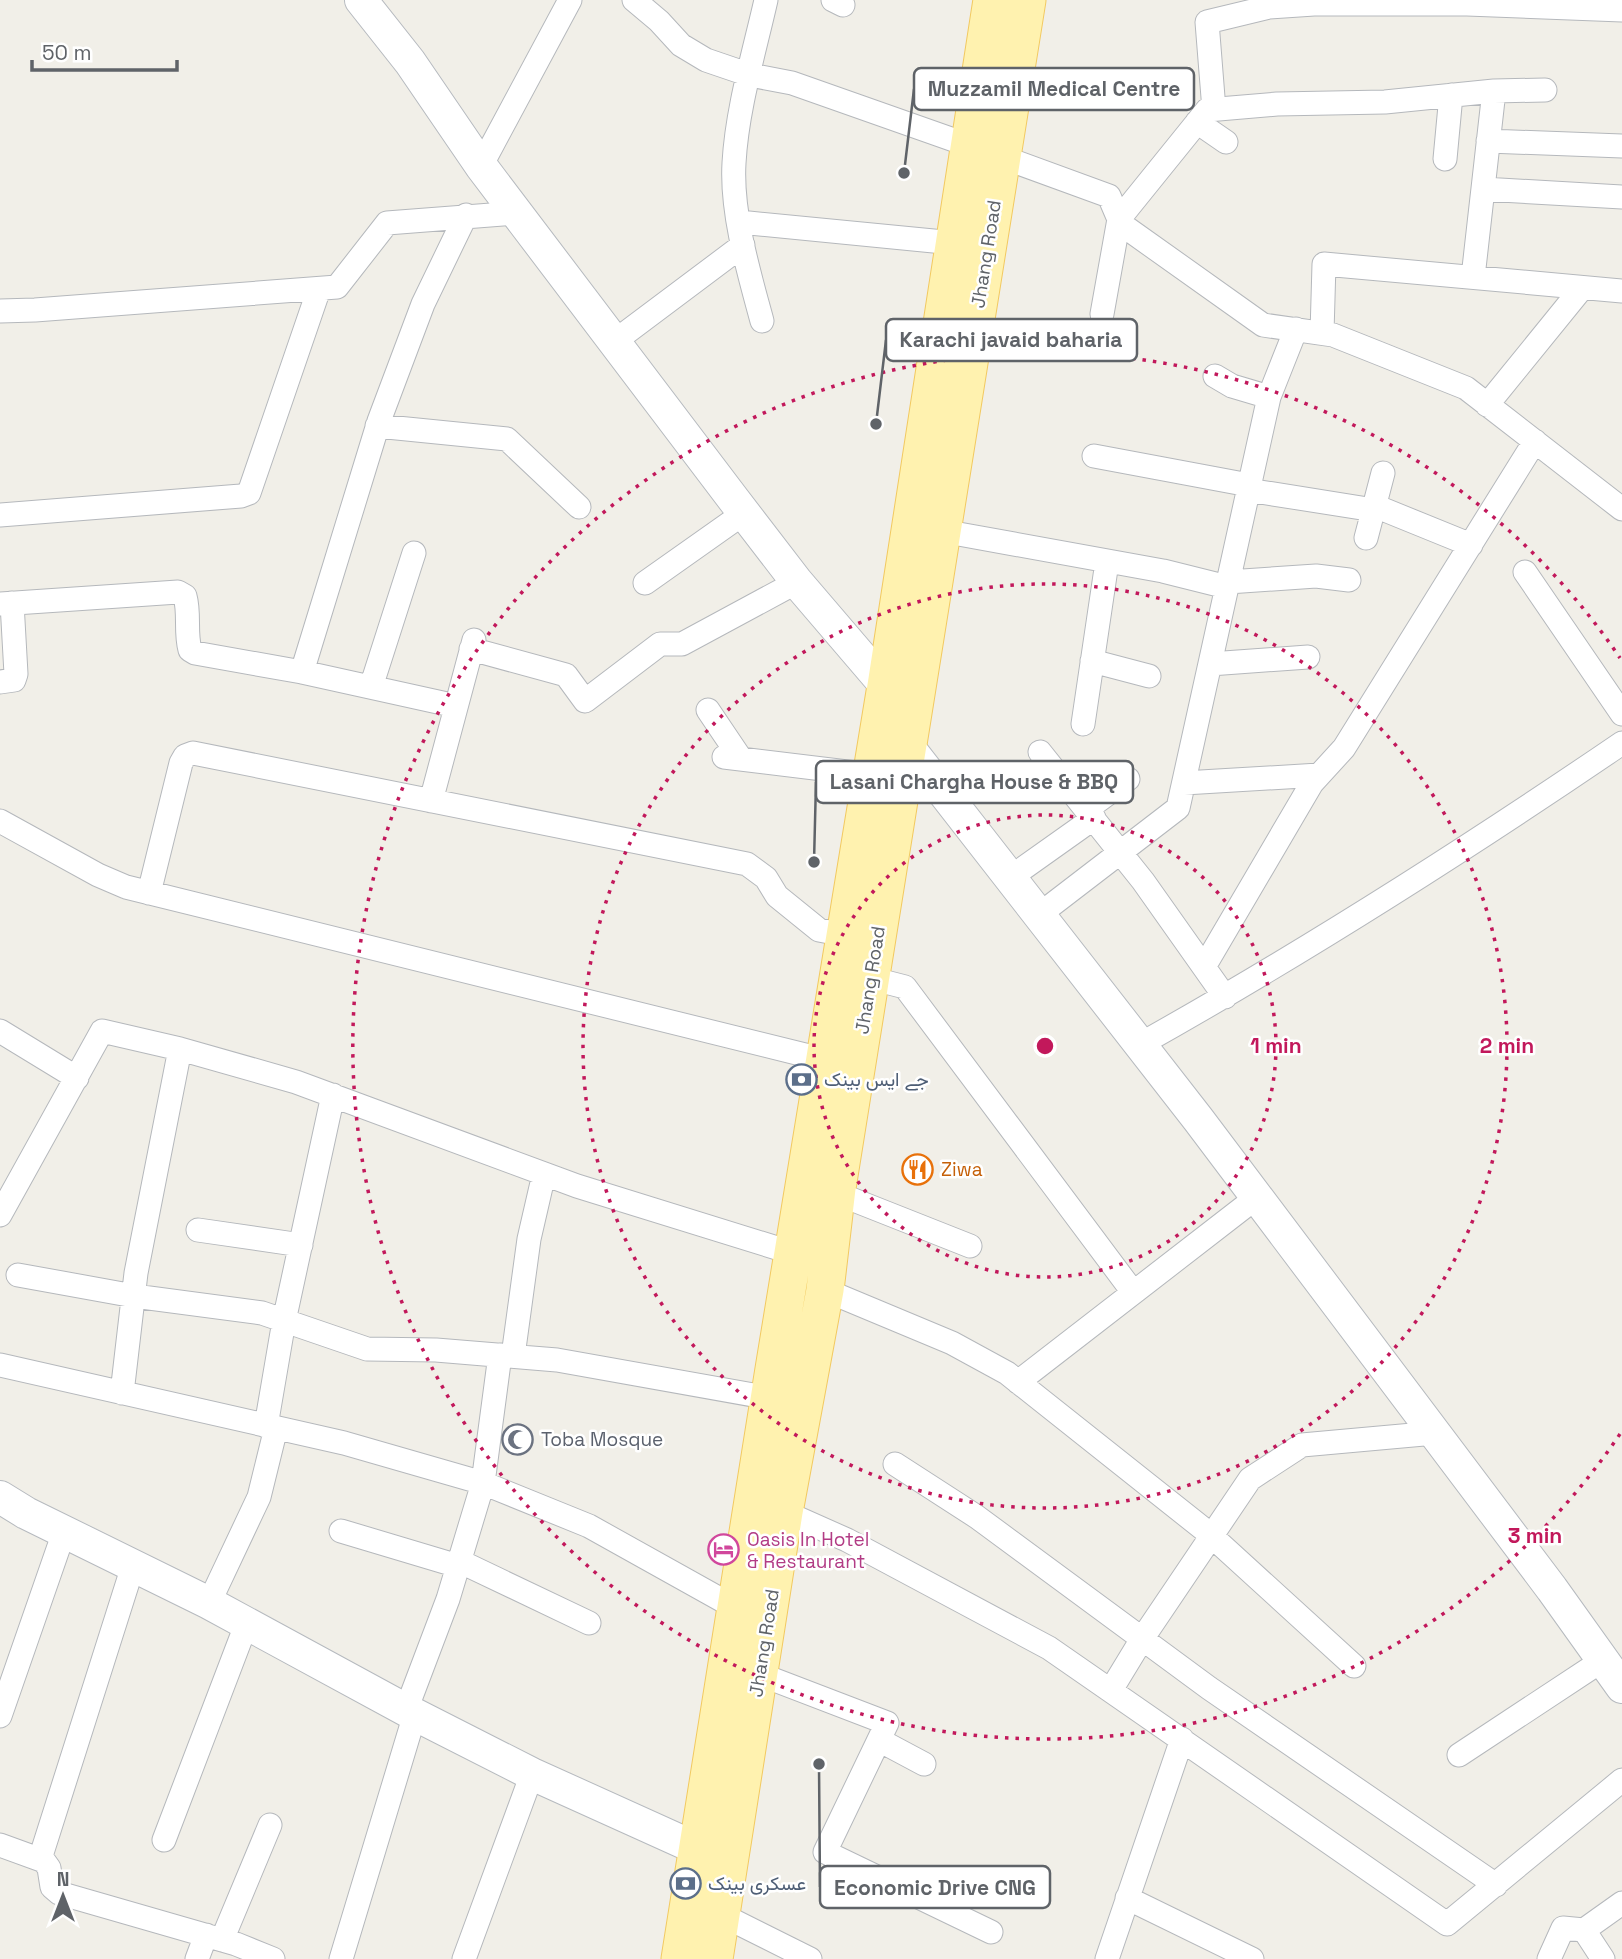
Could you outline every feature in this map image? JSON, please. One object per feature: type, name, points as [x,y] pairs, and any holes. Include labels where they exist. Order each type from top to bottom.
[{"type":"main road","name":"Jhang Road","points":[[680,1959],[872,775],[992,0]]},
{"type":"main road","name":"Jhang Road","points":[[715,1959],[784,1512],[825,1290],[836,1193],[1027,0]]},
{"type":"street","points":[[361,0],[410,62],[481,166],[884,699],[908,744],[1012,877],[1080,971],[1257,1197],[1622,1687]]},
{"type":"street","points":[[481,166],[570,0]]},
{"type":"street","points":[[634,0],[659,21],[681,45],[706,60],[750,75],[792,83],[968,145]]},
{"type":"street","points":[[762,321],[743,245],[733,165],[738,124],[766,0]]},
{"type":"street","points":[[1102,314],[1119,219],[1205,116],[1207,22],[1242,7],[1269,8],[1350,2],[1537,3],[1618,7]]},
{"type":"street","points":[[1205,116],[1277,104],[1385,102],[1494,91],[1545,90]]},
{"type":"street","points":[[1473,277],[1494,91]]},
{"type":"street","points":[[1446,159],[1451,95]]},
{"type":"street","points":[[1205,116],[1226,142]]},
{"type":"street","points":[[1488,141],[1622,146]]},
{"type":"street","points":[[1002,157],[1109,196],[1121,224],[1263,325],[1333,335],[1466,388],[1622,509]]},
{"type":"street","points":[[1483,189],[1622,197]]},
{"type":"street","points":[[0,311],[337,287],[387,223],[517,213]]},
{"type":"street","points":[[302,672],[377,425],[423,304],[466,215]]},
{"type":"street","points":[[739,222],[954,243]]},
{"type":"street","points":[[615,341],[743,245]]},
{"type":"street","points":[[1322,333],[1324,264],[1622,291]]},
{"type":"street","points":[[1487,405],[1582,288]]},
{"type":"street","points":[[0,515],[241,496],[249,493],[319,289]]},
{"type":"street","points":[[1040,914],[1178,808],[1269,397],[1296,329]]},
{"type":"street","points":[[1215,376],[1232,386],[1269,397]]},
{"type":"street","points":[[377,425],[507,439],[579,508]]},
{"type":"street","points":[[1204,967],[1312,783],[1343,747],[1535,441]]},
{"type":"street","points":[[1094,456],[1249,488],[1375,508],[1471,545]]},
{"type":"street","points":[[1366,538],[1383,472]]},
{"type":"street","points":[[645,583],[744,513]]},
{"type":"street","points":[[942,531],[1163,570],[1228,585],[1316,576],[1349,580]]},
{"type":"street","points":[[371,687],[414,553]]},
{"type":"street","points":[[1083,724],[1107,562]]},
{"type":"street","points":[[1525,572],[1622,714]]},
{"type":"street","points":[[431,801],[473,645],[566,675],[585,701],[660,645],[682,645],[797,582]]},
{"type":"street","points":[[0,682],[14,680],[16,674],[6,604],[178,592],[185,596],[187,604],[190,650],[456,706]]},
{"type":"street","points":[[1210,664],[1308,657]]},
{"type":"street","points":[[1092,661],[1149,676]]},
{"type":"street","points":[[708,710],[732,758],[872,775]]},
{"type":"street","points":[[1139,1045],[1225,997],[1491,832],[1622,743]]},
{"type":"street","points":[[1040,752],[1121,852],[1225,997]]},
{"type":"street","points":[[149,892],[181,762],[193,753],[747,864],[766,878],[777,896],[819,930],[845,935]]},
{"type":"street","points":[[1184,783],[1319,775]]},
{"type":"street","points":[[1012,877],[1090,814],[1128,779]]},
{"type":"street","points":[[0,821],[98,875],[127,887],[825,1060]]},
{"type":"street","points":[[870,978],[905,987],[1133,1292]]},
{"type":"street","points":[[0,1031],[77,1079]]},
{"type":"street","points":[[0,1215],[102,1031],[180,1049],[296,1082],[544,1174],[793,1253]]},
{"type":"street","points":[[122,1393],[134,1296],[180,1049]]},
{"type":"street","points":[[209,1603],[259,1497],[284,1321],[333,1096]]},
{"type":"street","points":[[341,1959],[410,1712],[483,1483],[529,1239],[544,1174]]},
{"type":"street","points":[[836,1193],[971,1246]]},
{"type":"street","points":[[1018,1382],[1257,1197]]},
{"type":"street","points":[[198,1230],[301,1245]]},
{"type":"street","points":[[18,1275],[134,1296],[262,1313],[367,1349],[436,1350],[556,1360],[769,1398]]},
{"type":"street","points":[[825,1290],[952,1343],[1007,1373],[1212,1537],[1354,1666]]},
{"type":"street","points":[[0,1365],[344,1443],[483,1483],[589,1526],[736,1608]]},
{"type":"street","points":[[1111,1690],[1142,1639],[1250,1479],[1302,1445],[1435,1433]]},
{"type":"street","points":[[895,1464],[977,1517],[1209,1688],[1496,1885]]},
{"type":"street","points":[[0,1497],[26,1514],[209,1603],[410,1712],[532,1774],[698,1849]]},
{"type":"street","points":[[784,1512],[847,1540],[1049,1648],[1447,1924],[1622,1780]]},
{"type":"street","points":[[341,1531],[459,1563],[589,1623]]},
{"type":"street","points":[[0,1716],[64,1532]]},
{"type":"street","points":[[40,1859],[133,1566]]},
{"type":"street","points":[[164,1840],[246,1625]]},
{"type":"street","points":[[1458,1755],[1603,1660]]},
{"type":"street","points":[[759,1674],[887,1723],[825,1853],[991,1932]]},
{"type":"street","points":[[1107,1959],[1181,1739]]},
{"type":"street","points":[[879,1740],[924,1764]]},
{"type":"street","points":[[464,1959],[532,1774]]},
{"type":"street","points":[[197,1959],[214,1937],[270,1825]]},
{"type":"street","points":[[0,1845],[44,1861],[49,1868],[52,1887],[58,1893],[214,1937],[273,1959]]},
{"type":"street","points":[[1127,1898],[1252,1959]]},
{"type":"street","points":[[1549,1959],[1563,1928],[1584,1930],[1622,1903]]},
{"type":"street","points":[[722,1915],[810,1959]]},
{"type":"street","points":[[1584,1930],[1603,1959]]},
{"type":"place","name":"Muzzamil Medical Centre","points":[[904,173]]},
{"type":"place","name":"Karachi javaid baharia","points":[[876,424]]},
{"type":"place","name":"Lasani Chargha House & BBQ","points":[[814,862]]},
{"type":"place","name":"جے ایس بینک","points":[[801,1079]]},
{"type":"place","name":"Ziwa","points":[[918,1169]]},
{"type":"place","name":"Toba Mosque","points":[[518,1439]]},
{"type":"place","name":"Oasis In Hotel & Restaurant","points":[[724,1550]]},
{"type":"place","name":"Economic Drive CNG","points":[[819,1764]]},
{"type":"place","name":"عسکری بینک","points":[[685,1883]]}]
